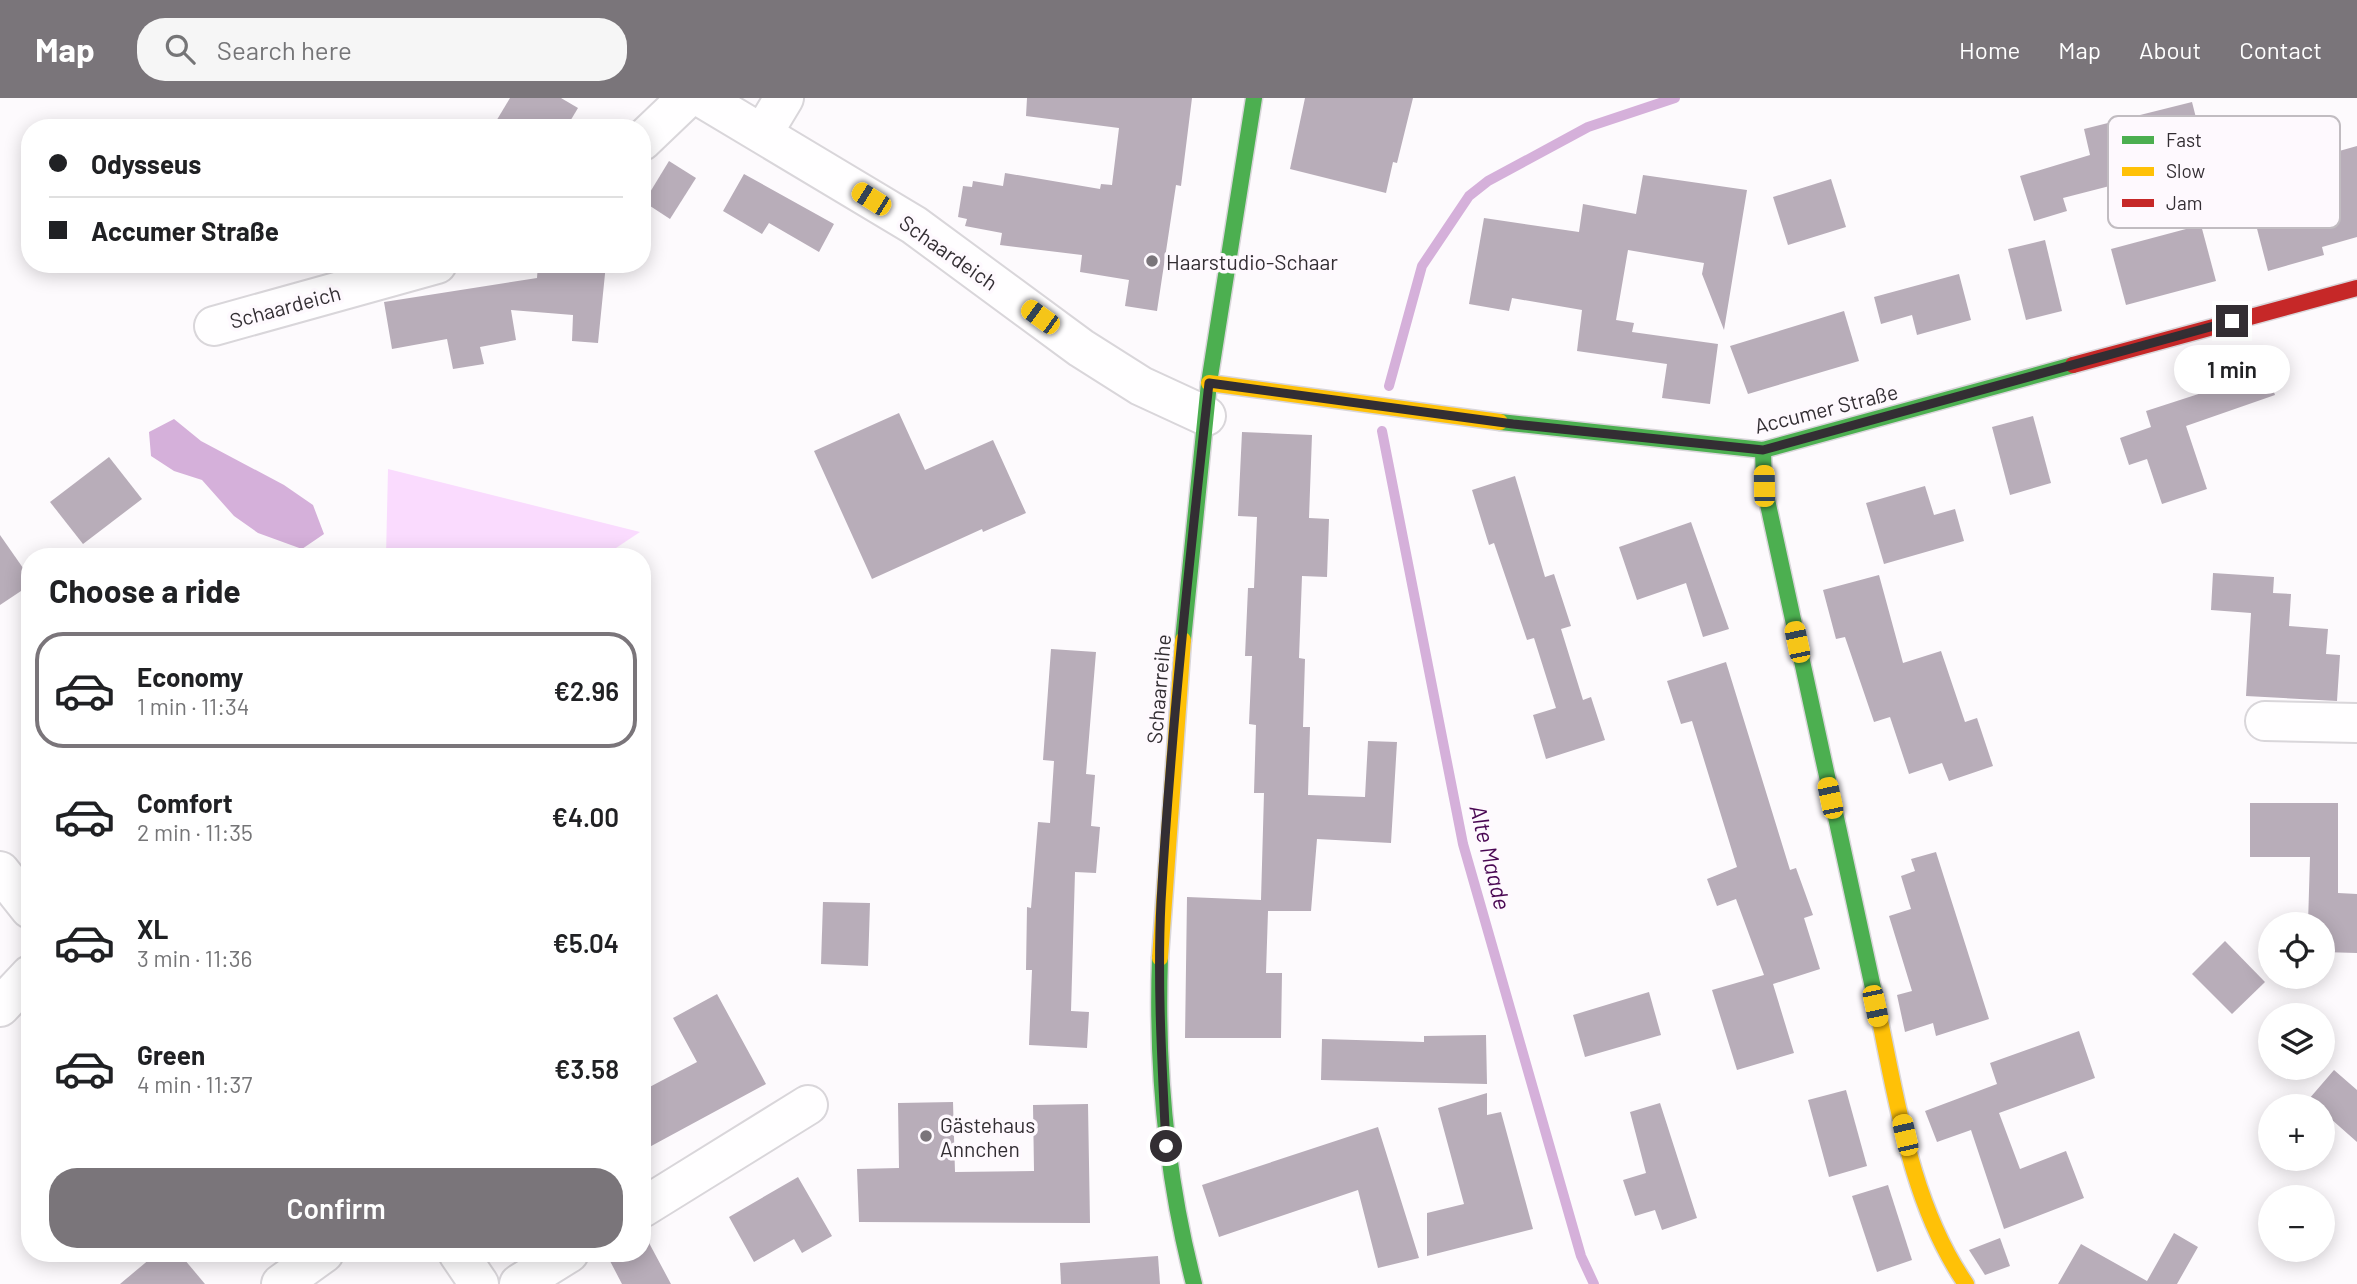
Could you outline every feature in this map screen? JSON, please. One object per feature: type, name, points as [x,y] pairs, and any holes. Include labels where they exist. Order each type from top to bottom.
[{"type":"street","points":[[651,132],[687,98]]},
{"type":"street","name":"Schaardeich","points":[[702,98],[763,132],[914,225],[1121,373],[1208,400]]},
{"type":"street","points":[[763,132],[784,98]]},
{"type":"street","name":"Schaarreihe","points":[[1194,1284],[1173,1204],[1166,1146],[1160,1041],[1161,902],[1183,633],[1208,400],[1254,98]]},
{"type":"street","name":"Schaardeich","points":[[214,326],[405,273]]},
{"type":"street","name":"Accumer Straße","points":[[1208,400],[1513,424],[1763,450],[2357,288]]},
{"type":"street","points":[[1763,450],[1764,486],[1908,1147],[1944,1247],[1966,1284]]},
{"type":"street","points":[[2265,721],[2357,723]]},
{"type":"street","points":[[0,871],[21,898]]},
{"type":"street","points":[[0,1007],[21,985]]},
{"type":"street","points":[[651,1202],[808,1105]]},
{"type":"street","points":[[281,1284],[312,1262]]},
{"type":"street","points":[[464,1262],[479,1284]]},
{"type":"street","points":[[519,1284],[554,1262]]},
{"type":"shaded area","points":[[174,419],[201,441],[284,485],[313,505],[324,534],[299,548],[258,533],[234,516],[202,480],[174,471],[151,456],[149,432]]},
{"type":"shaded area","points":[[388,469],[640,532],[616,548],[386,548]]},
{"type":"building","points":[[510,98],[561,98],[578,108],[571,119],[497,119]]},
{"type":"building","points":[[1027,98],[1192,98],[1181,186],[1176,185],[1157,311],[1125,306],[1129,280],[1080,272],[1082,255],[1000,245],[1002,233],[965,226],[967,219],[958,217],[963,186],[972,187],[973,181],[1003,186],[1005,173],[1100,189],[1101,184],[1112,185],[1119,128],[1026,116]]},
{"type":"building","points":[[1305,98],[1413,98],[1397,163],[1393,162],[1386,193],[1290,169]]},
{"type":"building","points":[[2192,102],[2196,116],[2136,116]]},
{"type":"building","points":[[2108,123],[2108,186],[2063,198],[2067,211],[2034,221],[2020,176],[2090,155],[2084,129]]},
{"type":"building","points":[[2357,146],[2357,237],[2322,247],[2324,255],[2268,271],[2257,228],[2340,228],[2340,151]]},
{"type":"building","points":[[669,161],[696,178],[670,219],[651,207],[651,191]]},
{"type":"building","points":[[744,174],[834,224],[819,252],[769,223],[762,234],[723,211]]},
{"type":"building","points":[[1643,175],[1747,190],[1724,330],[1702,274],[1704,263],[1628,250],[1616,320],[1634,323],[1632,332],[1718,344],[1710,404],[1662,398],[1667,364],[1577,351],[1582,310],[1512,298],[1509,311],[1469,304],[1484,218],[1579,232],[1583,204],[1636,214]]},
{"type":"building","points":[[1831,179],[1846,227],[1788,245],[1773,197]]},
{"type":"building","points":[[2190,228],[2202,228],[2216,281],[2126,305],[2111,249]]},
{"type":"building","points":[[2045,240],[2062,311],[2026,320],[2008,249]]},
{"type":"building","points":[[537,273],[605,273],[598,343],[572,341],[573,315],[511,310],[516,340],[480,347],[484,364],[453,369],[447,339],[392,349],[384,302],[537,278]]},
{"type":"building","points":[[1959,274],[1971,320],[1917,335],[1912,315],[1881,324],[1874,297]]},
{"type":"building","points":[[1844,311],[1859,361],[1748,394],[1730,346]]},
{"type":"building","points":[[2256,363],[2259,374],[2267,372],[2275,395],[2186,426],[2207,489],[2162,504],[2147,459],[2129,465],[2120,438],[2151,427],[2146,411],[2217,388],[2214,377]]},
{"type":"building","points":[[899,413],[925,470],[993,440],[1026,513],[983,532],[982,529],[872,579],[814,451]]},
{"type":"building","points":[[2033,416],[2051,483],[2010,495],[1992,427]]},
{"type":"building","points":[[1242,432],[1312,435],[1309,518],[1329,519],[1327,577],[1302,576],[1299,658],[1305,659],[1303,727],[1310,727],[1308,795],[1365,797],[1368,741],[1397,742],[1391,843],[1317,839],[1311,911],[1268,911],[1266,973],[1282,973],[1281,1038],[1185,1038],[1187,897],[1261,900],[1264,793],[1254,793],[1256,725],[1249,724],[1252,656],[1245,656],[1248,588],[1254,588],[1257,517],[1238,516]]},
{"type":"building","points":[[109,457],[142,499],[83,544],[50,502]]},
{"type":"building","points":[[1515,476],[1545,577],[1554,574],[1571,626],[1561,629],[1583,700],[1591,697],[1605,740],[1546,759],[1533,715],[1556,708],[1534,638],[1527,640],[1494,543],[1489,545],[1472,490]]},
{"type":"building","points":[[1925,486],[1934,515],[1955,509],[1964,541],[1884,564],[1866,503]]},
{"type":"building","points":[[1691,522],[1729,629],[1703,637],[1686,583],[1637,600],[1619,547]]},
{"type":"building","points":[[0,535],[21,565],[21,591],[0,605]]},
{"type":"building","points":[[2213,573],[2274,577],[2273,593],[2291,594],[2289,626],[2328,629],[2326,654],[2340,655],[2337,701],[2246,696],[2251,613],[2211,610]]},
{"type":"building","points":[[1879,575],[1903,663],[1941,651],[1965,722],[1977,718],[1993,766],[1949,781],[1942,763],[1909,774],[1890,717],[1874,722],[1845,637],[1836,639],[1823,590]]},
{"type":"building","points":[[1051,649],[1096,652],[1086,774],[1095,775],[1091,826],[1100,827],[1096,873],[1075,872],[1071,1011],[1089,1012],[1087,1048],[1029,1045],[1032,970],[1026,970],[1027,907],[1031,908],[1038,822],[1050,823],[1054,761],[1043,760]]},
{"type":"building","points":[[1726,662],[1790,870],[1796,868],[1813,915],[1804,918],[1820,969],[1773,984],[1794,1053],[1737,1070],[1712,990],[1764,975],[1736,899],[1717,906],[1707,879],[1737,867],[1692,721],[1681,724],[1667,681]]},
{"type":"building","points":[[2250,803],[2338,803],[2338,893],[2357,894],[2357,953],[2335,952],[2335,912],[2308,912],[2310,857],[2250,857]]},
{"type":"building","points":[[1936,852],[1989,1019],[1936,1036],[1933,1023],[1905,1032],[1897,995],[1912,991],[1889,916],[1911,909],[1901,876],[1915,871],[1911,859]]},
{"type":"building","points":[[823,902],[870,903],[868,966],[821,964]]},
{"type":"building","points":[[2225,941],[2258,975],[2258,989],[2232,1014],[2192,974]]},
{"type":"building","points":[[1649,992],[1661,1035],[1585,1057],[1573,1015]]},
{"type":"building","points":[[717,994],[766,1084],[651,1146],[651,1086],[697,1062],[673,1018]]},
{"type":"building","points":[[2079,1031],[2095,1078],[1999,1113],[2020,1169],[2066,1151],[2084,1198],[2004,1229],[1971,1130],[1937,1142],[1925,1111],[1997,1084],[1990,1063]]},
{"type":"building","points":[[1486,1035],[1487,1084],[1321,1080],[1322,1039],[1424,1042],[1424,1036]]},
{"type":"building","points":[[2335,1071],[2357,1090],[2357,1142],[2335,1123],[2335,1094],[2313,1094],[2325,1080],[2335,1080]]},
{"type":"building","points":[[1846,1090],[1867,1166],[1829,1177],[1808,1100]]},
{"type":"building","points":[[1487,1093],[1487,1115],[1501,1112],[1533,1229],[1427,1256],[1427,1213],[1464,1204],[1438,1108]]},
{"type":"building","points":[[953,1102],[955,1172],[1034,1171],[1033,1105],[1088,1104],[1090,1223],[859,1222],[857,1169],[899,1168],[898,1103]]},
{"type":"building","points":[[1660,1103],[1697,1218],[1662,1230],[1655,1210],[1635,1216],[1623,1180],[1646,1173],[1630,1112]]},
{"type":"building","points":[[1378,1127],[1419,1258],[1378,1268],[1358,1190],[1219,1237],[1202,1185]]},
{"type":"building","points":[[798,1177],[832,1236],[802,1253],[794,1239],[754,1262],[729,1217]]},
{"type":"building","points":[[1888,1185],[1912,1260],[1877,1272],[1852,1196]]},
{"type":"building","points":[[2174,1233],[2198,1247],[2177,1284],[2058,1284],[2081,1244],[2147,1281]]},
{"type":"building","points":[[2000,1238],[2010,1266],[1985,1275],[1969,1250]]},
{"type":"building","points":[[651,1247],[671,1284],[622,1284],[611,1262],[651,1262]]},
{"type":"building","points":[[1158,1256],[1160,1284],[1061,1284],[1060,1263]]},
{"type":"building","points":[[146,1262],[187,1262],[205,1284],[120,1284]]},
{"type":"waterway","name":"Alte Maade","points":[[1389,386],[1422,266],[1469,196],[1488,181],[1588,127],[1675,98]]},
{"type":"waterway","name":"Alte Maade","points":[[1382,431],[1463,844],[1581,1256],[1594,1284]]},
{"type":"traffic: fast","points":[[1183,640],[1209,383],[1254,98]]},
{"type":"traffic: fast","points":[[1500,422],[1763,450],[2073,365]]},
{"type":"traffic: fast","points":[[1763,450],[1764,486],[1875,997]]},
{"type":"traffic: fast","points":[[1160,958],[1160,1041],[1165,1122],[1176,1203],[1194,1284]]},
{"type":"traffic: slow","points":[[1209,383],[1500,422]]},
{"type":"traffic: slow","points":[[1160,958],[1183,640]]},
{"type":"traffic: slow","points":[[1875,997],[1898,1108],[1918,1182],[1931,1218],[1966,1284]]},
{"type":"traffic: jam","points":[[2073,365],[2357,288]]},
{"type":"place","name":"Haarstudio-Schaar","points":[[1152,261]]},
{"type":"place","name":"Gästehaus Annchen","points":[[926,1136]]},
{"type":"route","points":[[1166,1146],[1160,1041],[1161,902],[1182,647],[1209,383],[1513,424],[1763,450],[2232,321]]}]
